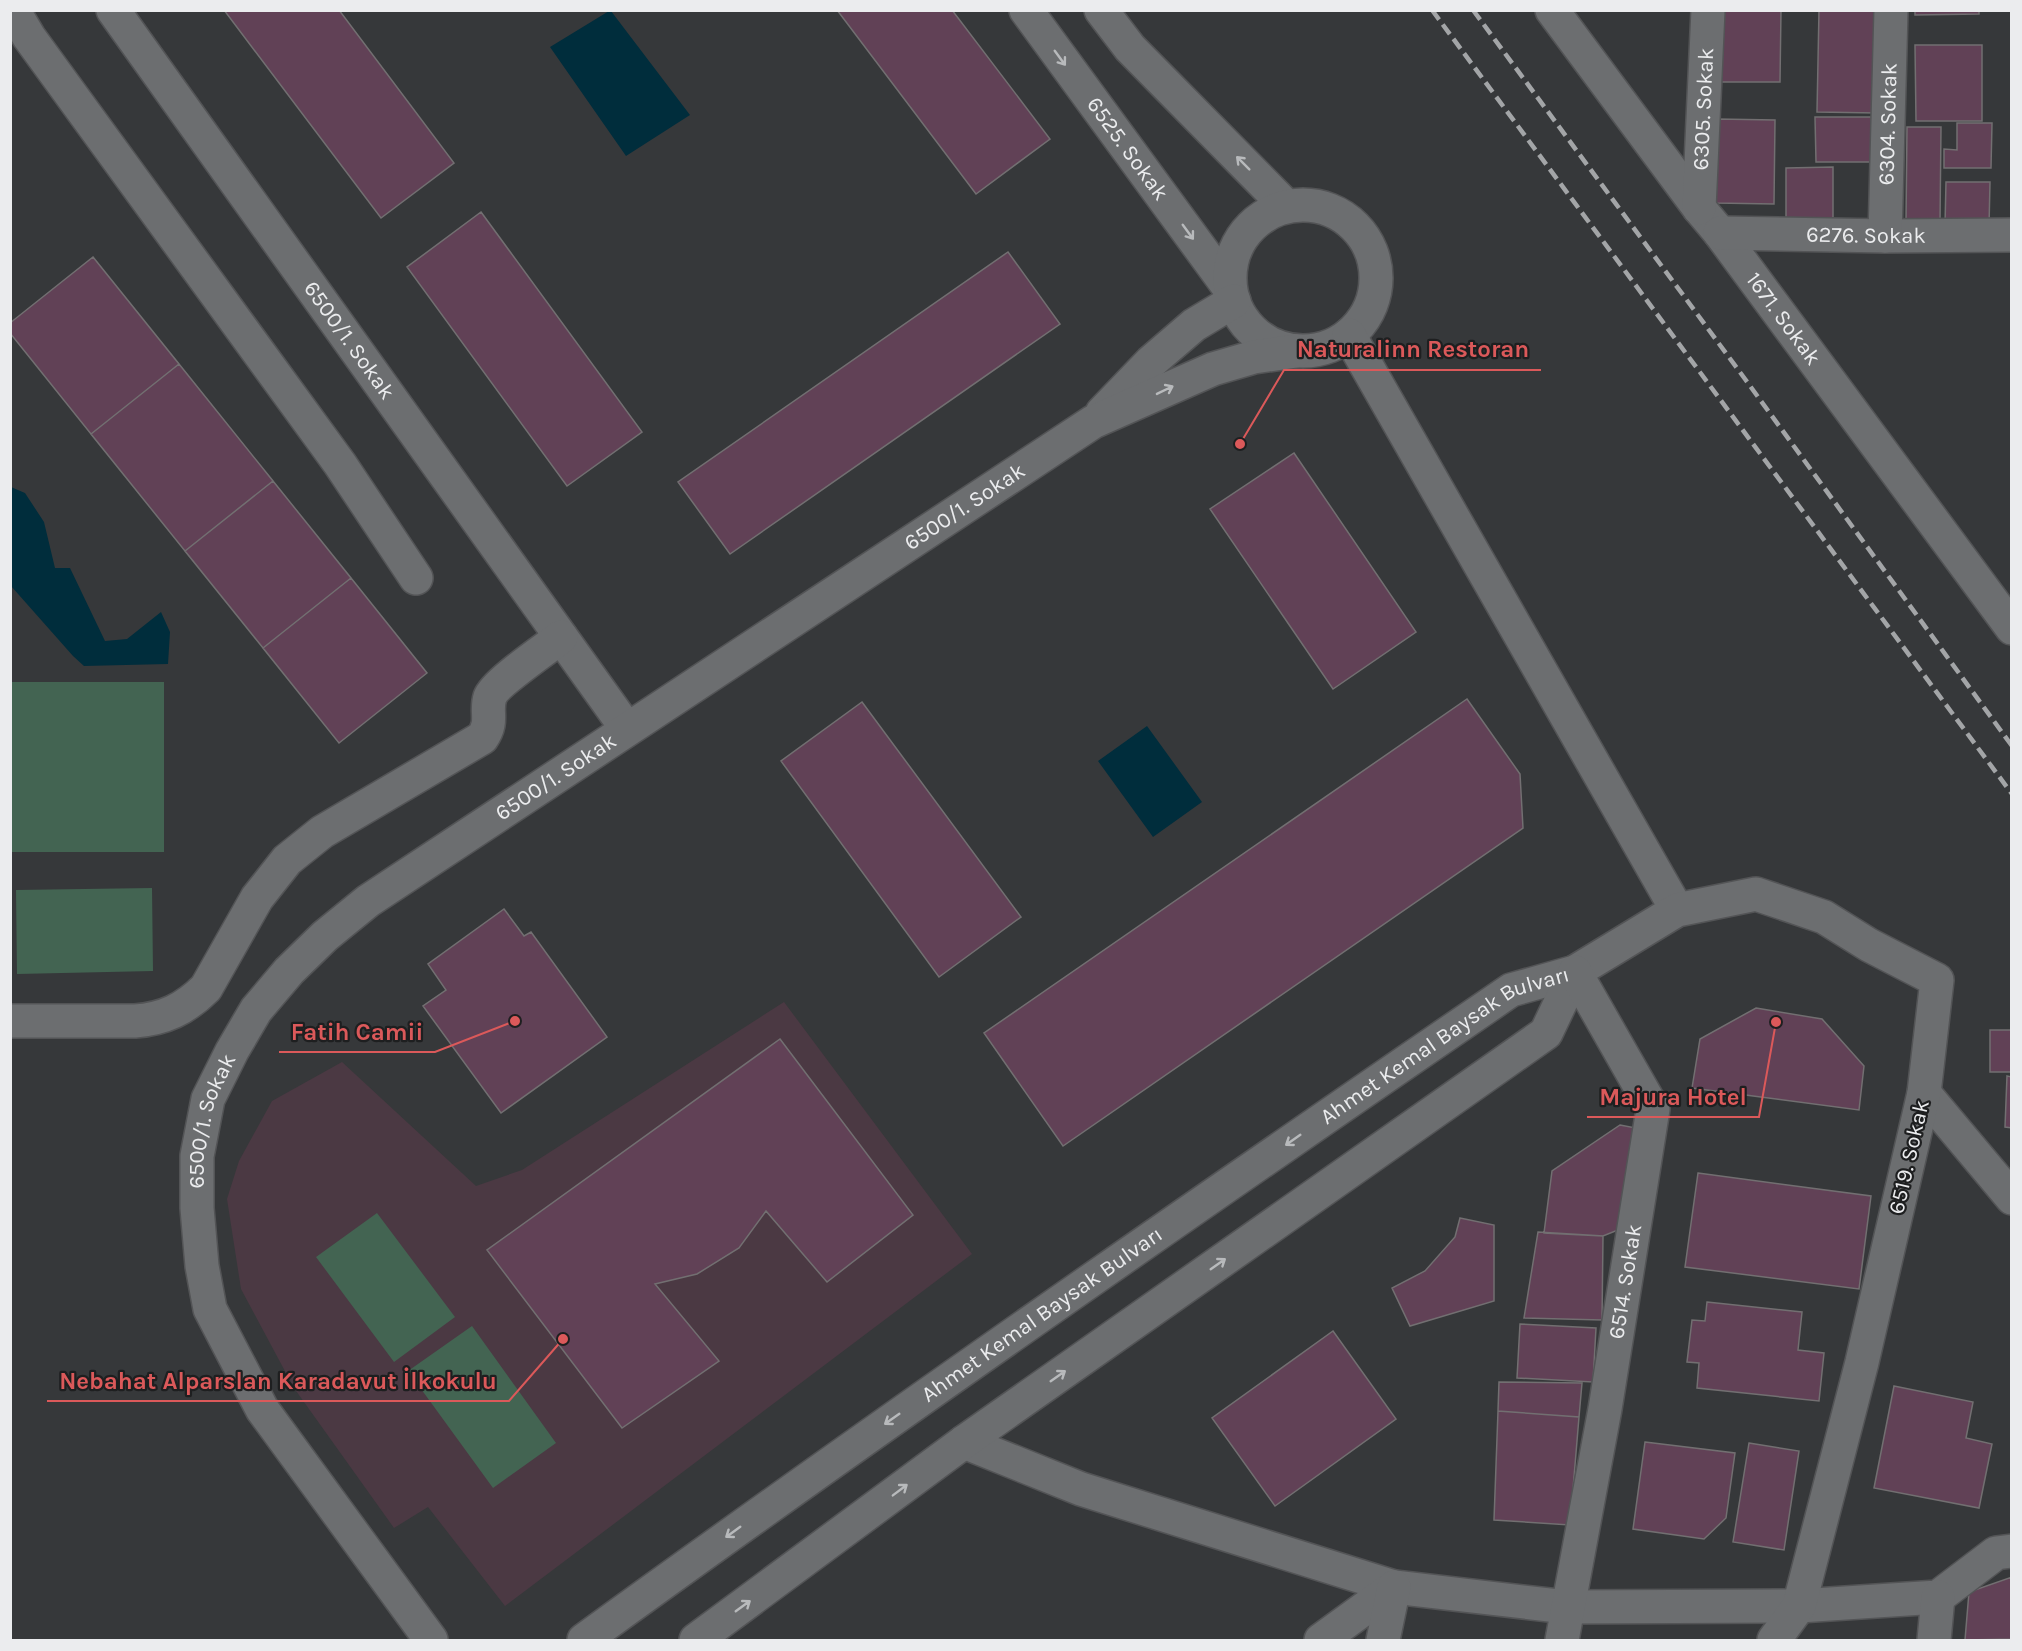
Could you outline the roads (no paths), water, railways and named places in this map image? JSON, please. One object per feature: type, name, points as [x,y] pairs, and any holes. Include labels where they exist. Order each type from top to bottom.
[{"type":"street","name":"6500/1. Sokak","points":[[113,10],[627,729]]},
{"type":"street","name":"6525. Sokak","points":[[1026,10],[1232,295]]},
{"type":"street","points":[[1101,10],[1130,48],[1284,204]]},
{"type":"street","name":"1671. Sokak","points":[[1552,10],[2012,628]]},
{"type":"street","name":"6305. Sokak","points":[[1699,208],[1708,10]]},
{"type":"street","name":"6304. Sokak","points":[[1885,236],[1891,10]]},
{"type":"street","points":[[18,34],[340,464],[416,578]]},
{"type":"street","points":[[1093,422],[1213,369],[1254,357],[1319,350],[1341,341],[1358,327],[1371,308],[1376,285],[1375,262],[1366,240],[1351,223],[1331,210],[1308,205],[1284,204],[1265,215],[1248,229],[1236,247],[1230,268],[1232,295],[1242,322],[1252,332],[1273,346],[1296,351]]},
{"type":"street","name":"6276. Sokak","points":[[1720,233],[1885,236],[2012,235]]},
{"type":"street","points":[[1093,422],[1151,362],[1232,295]]},
{"type":"street","points":[[1349,335],[1677,910]]},
{"type":"street","name":"6500/1. Sokak","points":[[431,1641],[262,1409],[210,1309],[202,1266],[197,1208],[196,1156],[208,1099],[232,1051],[256,1010],[289,971],[325,936],[368,902],[1093,422]]},
{"type":"street","points":[[10,1021],[151,1020],[166,1016],[188,1004],[206,988],[257,898],[287,860],[322,832],[482,738],[488,725],[489,703],[495,688],[561,637]]},
{"type":"street","name":"6519. Sokak","points":[[1575,972],[1677,910],[1756,894],[1824,917],[1869,945],[1937,980],[1924,1093],[1862,1362],[1799,1606]]},
{"type":"street","name":"Ahmet Kemal Baysak Bulvarı","points":[[696,1641],[964,1442],[1546,1033],[1575,972]]},
{"type":"street","name":"Ahmet Kemal Baysak Bulvarı","points":[[584,1641],[760,1512],[1096,1275],[1511,990],[1575,972]]},
{"type":"street","name":"6514. Sokak","points":[[1562,1641],[1605,1409],[1653,1109],[1575,972]]},
{"type":"street","points":[[1924,1093],[2012,1198]]},
{"type":"street","points":[[964,1442],[1081,1489],[1395,1587],[1567,1607],[1799,1606],[1938,1598],[1996,1552],[2012,1551]]},
{"type":"street","points":[[1321,1641],[1395,1587]]},
{"type":"street","points":[[1383,1641],[1395,1587]]},
{"type":"street","points":[[1934,1641],[1938,1598]]},
{"type":"street","points":[[1774,1641],[1799,1606]]},
{"type":"water","points":[[609,11],[690,115],[626,156],[550,47]]},
{"type":"water","points":[[11,487],[25,493],[44,522],[55,568],[70,568],[105,641],[127,639],[161,612],[170,632],[168,664],[84,666],[73,656],[11,586]]},
{"type":"water","points":[[1147,726],[1202,802],[1153,837],[1098,761]]},
{"type":"railway","points":[[1432,10],[2012,794]]},
{"type":"railway","points":[[1473,10],[2012,746]]},
{"type":"place","name":"Naturalinn Restoran","points":[[1240,444]]},
{"type":"place","name":"Fatih Camii","points":[[515,1021]]},
{"type":"place","name":"Majura Hotel","points":[[1776,1022]]},
{"type":"place","name":"Nebahat Alparslan Karadavut İlkokulu","points":[[563,1339]]}]
